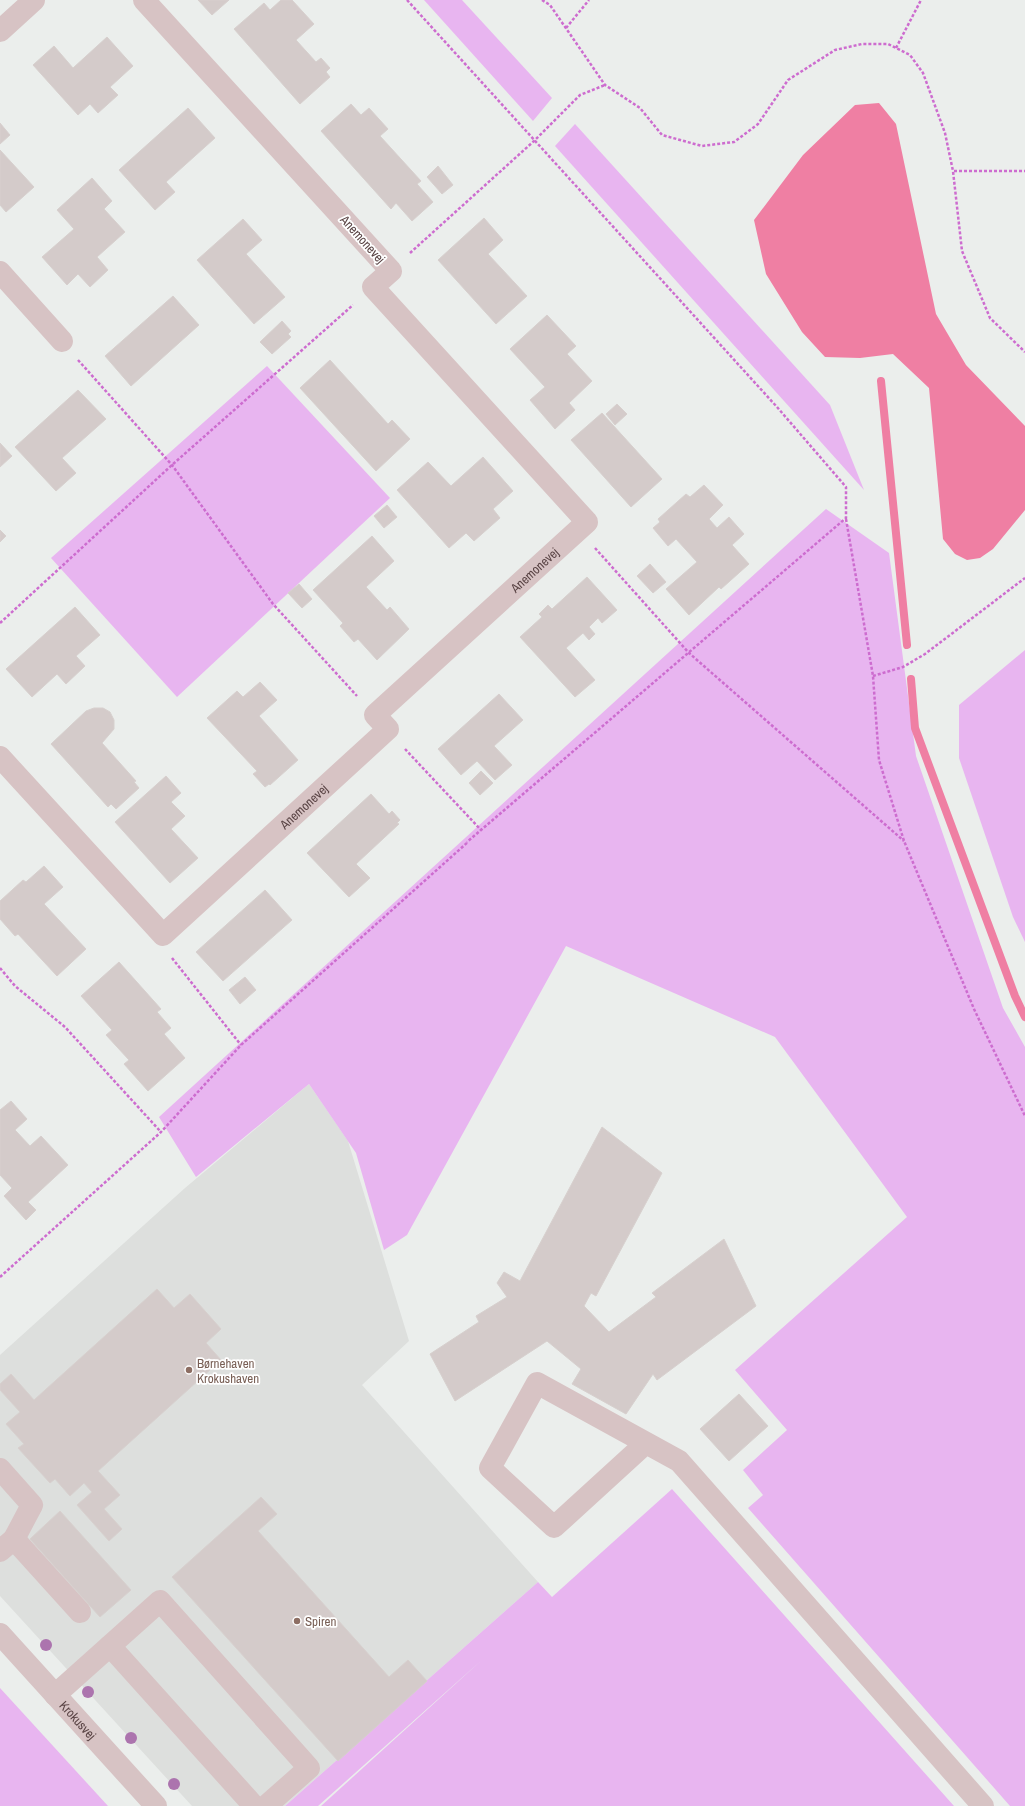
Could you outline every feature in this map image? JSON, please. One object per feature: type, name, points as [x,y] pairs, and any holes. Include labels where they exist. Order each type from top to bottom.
[{"type":"street","points":[[0,31],[34,0]]},
{"type":"street","name":"Anemonevej","points":[[144,0],[391,271],[373,287]]},
{"type":"street","points":[[0,272],[62,341]]},
{"type":"street","points":[[373,287],[587,522],[579,530]]},
{"type":"street","name":"Anemonevej","points":[[162,935],[579,530]]},
{"type":"street","points":[[0,757],[162,935]]},
{"type":"street","points":[[646,1443],[554,1527],[490,1468],[538,1383],[679,1461],[983,1806]]},
{"type":"street","points":[[0,1469],[32,1505],[7,1545],[80,1612]]},
{"type":"street","points":[[55,1695],[160,1601],[309,1768],[266,1806]]},
{"type":"street","name":"Krokusvej","points":[[0,1634],[156,1806]]},
{"type":"street","points":[[110,1646],[254,1806]]},
{"type":"path","points":[[407,0],[777,406],[846,487],[846,518],[873,676],[879,760],[904,841],[974,1009],[1025,1116]]},
{"type":"path","points":[[542,0],[550,5],[605,85],[640,108],[662,135],[702,146],[734,142],[758,124],[788,80],[836,50],[862,44],[888,44],[910,55],[923,73],[945,133],[953,171],[962,251],[990,318],[1025,352]]},
{"type":"path","points":[[566,28],[588,0]]},
{"type":"path","points":[[896,48],[921,0]]},
{"type":"path","points":[[391,271],[534,141],[580,95],[605,85]]},
{"type":"path","points":[[953,171],[1025,172]]},
{"type":"path","points":[[0,623],[172,465],[373,287]]},
{"type":"path","points":[[0,1277],[161,1132],[241,1045],[481,830],[273,604],[172,465],[62,341]]},
{"type":"path","points":[[467,842],[846,518]]},
{"type":"path","points":[[579,530],[689,653],[904,841]]},
{"type":"path","points":[[873,676],[903,667],[925,654],[1025,578]]},
{"type":"path","points":[[162,935],[164,949],[241,1045]]},
{"type":"path","points":[[0,968],[15,986],[66,1027],[161,1132]]},
{"type":"shaded area","points":[[424,0],[462,0],[552,98],[533,121]]},
{"type":"shaded area","points":[[879,103],[896,124],[936,314],[966,365],[1025,426],[1025,510],[993,549],[980,558],[967,560],[955,554],[943,539],[929,388],[893,354],[860,358],[825,357],[802,332],[766,274],[754,220],[803,155],[855,105]]},
{"type":"shaded area","points":[[575,124],[830,405],[864,490],[555,146]]},
{"type":"shaded area","points":[[267,366],[390,498],[177,697],[51,558]]},
{"type":"shaded area","points":[[826,509],[889,553],[916,756],[1003,1008],[1025,1047],[1025,1806],[1010,1806],[748,1508],[763,1495],[743,1470],[787,1430],[735,1370],[907,1217],[775,1037],[566,946],[407,1235],[384,1250],[356,1153],[309,1084],[196,1177],[159,1117]]},
{"type":"shaded area","points":[[1025,650],[1025,942],[1013,917],[959,758],[959,705]]},
{"type":"shaded area","points":[[309,1084],[348,1141],[409,1341],[362,1385],[538,1582],[285,1806],[192,1806],[0,1596],[0,1355],[185,1188]]},
{"type":"shaded area","points":[[672,1489],[954,1806],[321,1806],[483,1659],[318,1806],[285,1806],[538,1582],[552,1597]]},
{"type":"shaded area","points":[[0,1688],[108,1806],[0,1806]]},
{"type":"building","points":[[198,0],[229,0],[212,15]]},
{"type":"building","points":[[281,0],[292,0],[314,24],[296,40],[316,62],[321,58],[330,68],[326,72],[330,77],[300,104],[234,29],[264,3],[270,10]]},
{"type":"building","points":[[107,37],[133,66],[110,87],[118,95],[98,113],[90,104],[78,115],[33,65],[54,46],[73,68]]},
{"type":"building","points":[[351,104],[361,115],[369,108],[388,129],[380,136],[421,181],[417,184],[433,202],[412,221],[396,203],[391,209],[321,131]]},
{"type":"building","points":[[188,108],[215,138],[166,182],[175,192],[155,210],[119,170]]},
{"type":"building","points":[[0,123],[10,135],[0,144]]},
{"type":"building","points":[[0,150],[34,187],[6,212],[0,205]]},
{"type":"building","points":[[438,166],[453,185],[442,194],[427,177]]},
{"type":"building","points":[[92,178],[112,201],[104,209],[125,232],[97,257],[108,270],[90,287],[78,274],[67,285],[42,257],[74,229],[57,210]]},
{"type":"building","points":[[484,218],[503,240],[488,254],[527,296],[496,324],[438,260]]},
{"type":"building","points":[[243,219],[262,240],[246,254],[285,297],[254,324],[197,260]]},
{"type":"building","points":[[173,296],[199,325],[131,386],[105,356]]},
{"type":"building","points":[[547,315],[576,346],[567,354],[592,381],[569,403],[575,410],[555,429],[530,400],[545,387],[510,349]]},
{"type":"building","points":[[282,321],[291,331],[288,334],[291,337],[272,354],[260,342]]},
{"type":"building","points":[[330,360],[388,424],[392,420],[410,439],[376,471],[300,388]]},
{"type":"building","points":[[78,390],[106,419],[62,458],[76,473],[56,491],[15,447]]},
{"type":"building","points":[[617,404],[627,414],[615,425],[606,414]]},
{"type":"building","points":[[602,413],[662,479],[631,507],[571,440]]},
{"type":"building","points":[[0,443],[12,456],[0,467]]},
{"type":"building","points":[[483,457],[513,491],[493,509],[500,518],[474,541],[466,533],[449,548],[397,490],[428,462],[451,486]]},
{"type":"building","points":[[704,485],[723,505],[709,519],[717,528],[729,517],[744,534],[732,545],[749,564],[721,589],[719,587],[689,615],[666,589],[697,562],[676,539],[668,546],[653,528],[660,522],[658,519],[686,494],[690,497]]},
{"type":"building","points":[[387,505],[397,517],[384,528],[374,516]]},
{"type":"building","points":[[0,530],[6,536],[0,542]]},
{"type":"building","points":[[372,536],[394,561],[366,587],[387,610],[390,607],[409,629],[377,660],[358,639],[354,642],[340,626],[343,623],[313,590]]},
{"type":"building","points":[[650,564],[666,582],[653,593],[637,576]]},
{"type":"building","points":[[587,577],[617,610],[602,623],[598,618],[589,627],[595,634],[589,640],[583,633],[566,648],[595,680],[575,697],[520,637],[542,617],[539,614],[548,605],[552,609]]},
{"type":"building","points":[[299,584],[312,599],[302,608],[288,593]]},
{"type":"building","points":[[75,607],[100,635],[76,656],[85,666],[66,684],[57,674],[32,697],[6,669]]},
{"type":"building","points":[[260,682],[277,700],[259,716],[298,760],[270,785],[269,784],[265,787],[253,774],[257,771],[207,718],[237,691],[243,697]]},
{"type":"building","points":[[499,694],[523,720],[494,746],[512,765],[495,780],[477,761],[461,775],[438,749]]},
{"type":"building","points":[[94,708],[103,708],[110,712],[114,720],[114,729],[102,743],[136,781],[134,782],[139,788],[116,809],[111,804],[108,807],[51,744],[86,711]]},
{"type":"building","points":[[481,771],[493,783],[480,795],[469,783]]},
{"type":"building","points":[[166,776],[181,793],[171,802],[185,816],[171,829],[198,858],[170,883],[115,822]]},
{"type":"building","points":[[371,794],[389,814],[392,811],[400,820],[397,823],[399,824],[356,864],[370,878],[349,897],[307,853]]},
{"type":"building","points":[[44,866],[63,887],[44,904],[86,949],[57,976],[18,934],[15,936],[0,919],[0,901],[23,880],[26,882]]},
{"type":"building","points":[[265,890],[292,920],[223,981],[196,952]]},
{"type":"building","points":[[119,962],[161,1009],[157,1012],[171,1028],[164,1034],[185,1058],[148,1091],[124,1064],[129,1060],[106,1035],[112,1030],[81,996]]},
{"type":"building","points":[[245,977],[256,990],[240,1004],[229,990]]},
{"type":"building","points":[[11,1101],[27,1119],[15,1130],[30,1146],[41,1136],[68,1165],[28,1202],[36,1210],[26,1220],[4,1196],[12,1188],[0,1175],[0,1110]]},
{"type":"building","points":[[602,1127],[662,1173],[596,1296],[591,1293],[584,1306],[609,1332],[656,1297],[652,1293],[724,1239],[756,1306],[657,1380],[653,1374],[626,1414],[572,1384],[581,1369],[547,1341],[455,1401],[430,1354],[479,1322],[476,1316],[507,1297],[497,1283],[504,1272],[520,1281]]},
{"type":"building","points":[[157,1289],[174,1308],[190,1294],[221,1329],[206,1343],[221,1360],[98,1471],[120,1495],[104,1509],[122,1529],[109,1541],[77,1505],[92,1492],[84,1483],[70,1496],[55,1479],[50,1483],[18,1448],[24,1444],[6,1424],[20,1412],[0,1390],[0,1384],[11,1374],[34,1400]]},
{"type":"building","points":[[739,1394],[768,1426],[729,1461],[700,1429]]},
{"type":"building","points":[[261,1497],[277,1514],[258,1531],[389,1677],[408,1660],[427,1681],[338,1761],[172,1577]]},
{"type":"building","points":[[60,1511],[131,1590],[100,1617],[30,1539]]},
{"type":"waterway","points":[[881,381],[907,645]]},
{"type":"waterway","points":[[911,679],[915,728],[1015,996],[1025,1017]]},
{"type":"place","name":"Børnehaven Krokushaven","points":[[189,1370]]},
{"type":"place","name":"Spiren","points":[[297,1621]]}]
